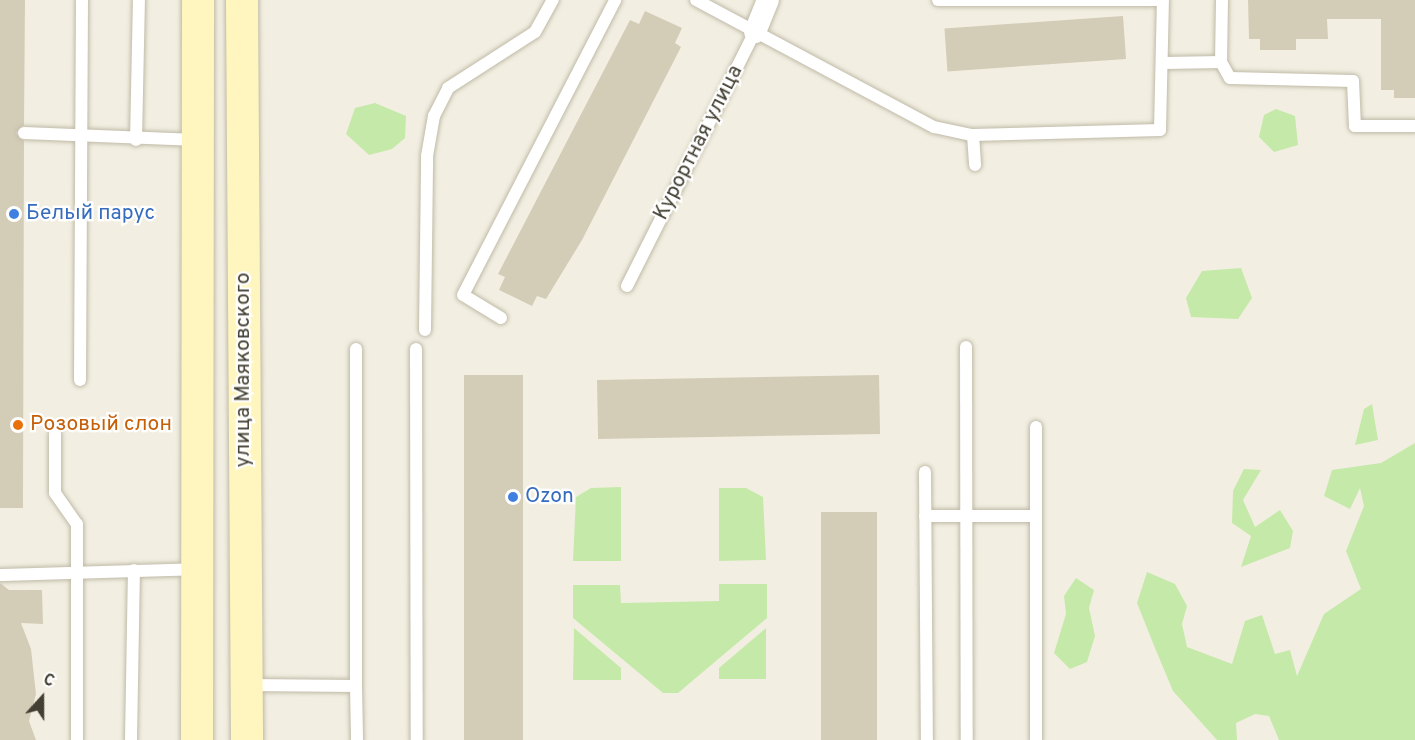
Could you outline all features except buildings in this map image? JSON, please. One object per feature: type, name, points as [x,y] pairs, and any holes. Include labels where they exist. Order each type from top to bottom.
[{"type":"main road","points":[[197,740],[198,0]]},
{"type":"main road","name":"улица Маяковского","points":[[242,0],[247,740]]},
{"type":"street","name":"Курортная улица","points":[[755,32],[768,0]]},
{"type":"lane","points":[[80,380],[82,0]]},
{"type":"lane","points":[[136,140],[139,0]]},
{"type":"lane","points":[[425,330],[427,156],[434,116],[448,88],[535,32],[553,0]]},
{"type":"lane","points":[[501,318],[463,295],[615,0]]},
{"type":"lane","points":[[696,0],[934,127],[973,135],[1160,130],[1164,63],[1161,0],[938,0]]},
{"type":"lane","points":[[1222,0],[1221,62],[1230,78],[1353,81],[1355,126],[1415,126]]},
{"type":"lane","name":"Курортная улица","points":[[627,286],[755,32]]},
{"type":"lane","points":[[1164,63],[1221,62]]},
{"type":"lane","points":[[24,133],[82,139],[198,140]]},
{"type":"lane","points":[[973,135],[975,165]]},
{"type":"lane","points":[[966,347],[967,740]]},
{"type":"lane","points":[[356,349],[357,740]]},
{"type":"lane","points":[[416,349],[417,740]]},
{"type":"lane","points":[[1036,427],[1036,740]]},
{"type":"lane","points":[[55,434],[55,493],[77,524],[77,740]]},
{"type":"lane","points":[[925,472],[927,740]]},
{"type":"lane","points":[[925,516],[1035,516]]},
{"type":"lane","points":[[0,574],[199,569]]},
{"type":"lane","points":[[131,740],[134,570]]},
{"type":"lane","points":[[247,685],[356,686]]},
{"type":"green space","points":[[375,103],[406,116],[405,138],[392,149],[369,155],[346,134],[355,108]]},
{"type":"green space","points":[[1276,109],[1295,116],[1298,145],[1274,152],[1259,137],[1264,115]]},
{"type":"green space","points":[[1241,268],[1252,298],[1238,319],[1191,317],[1186,298],[1202,271]]},
{"type":"green space","points":[[1372,404],[1378,440],[1355,445],[1364,409]]},
{"type":"green space","points":[[1415,443],[1415,740],[1279,740],[1269,716],[1255,714],[1236,723],[1237,740],[1217,740],[1173,691],[1155,648],[1137,603],[1147,572],[1175,584],[1187,606],[1182,624],[1187,647],[1232,664],[1245,621],[1262,615],[1275,654],[1290,650],[1297,676],[1324,614],[1361,589],[1346,551],[1364,506],[1360,488],[1350,509],[1324,496],[1332,470],[1381,463]]},
{"type":"green space","points":[[1244,469],[1261,470],[1243,500],[1255,527],[1280,510],[1293,531],[1290,548],[1241,567],[1251,536],[1232,523],[1233,491]]},
{"type":"green space","points":[[621,487],[621,561],[573,561],[576,497],[591,488]]},
{"type":"green space","points":[[719,488],[746,488],[763,497],[766,560],[719,561]]},
{"type":"green space","points":[[1076,578],[1094,590],[1089,608],[1095,636],[1087,662],[1070,669],[1054,653],[1066,614],[1064,596]]},
{"type":"green space","points":[[719,584],[767,584],[767,618],[678,693],[663,693],[573,618],[573,585],[620,585],[621,603],[719,601]]},
{"type":"green space","points":[[574,628],[621,668],[621,680],[573,680]]},
{"type":"green space","points":[[766,628],[766,679],[719,679],[719,668]]},
{"type":"place","name":"Белый парус","points":[[14,214]]},
{"type":"place","name":"Розовый слон","points":[[18,425]]},
{"type":"place","name":"Ozon","points":[[513,497]]}]
